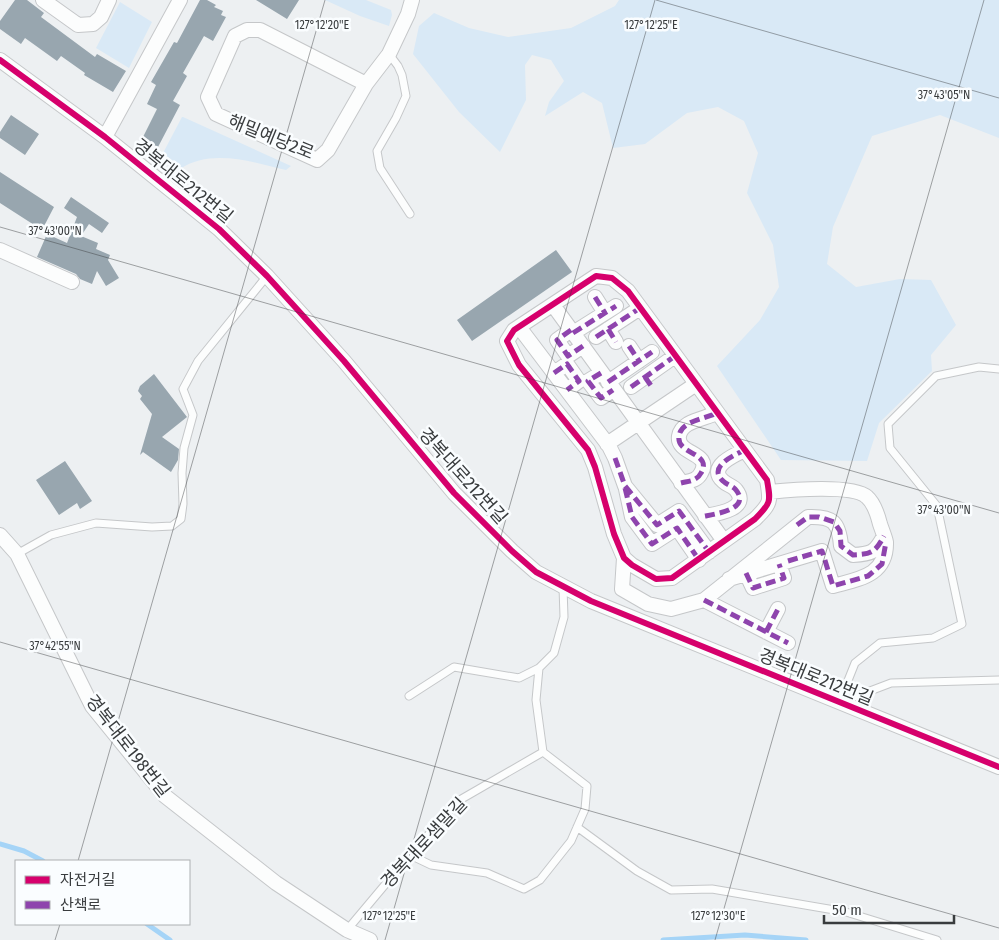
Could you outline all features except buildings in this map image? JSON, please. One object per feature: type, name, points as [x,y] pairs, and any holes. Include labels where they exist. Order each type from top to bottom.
[{"type":"street","points":[[42,0],[78,25],[93,24],[101,17],[109,0]]},
{"type":"street","points":[[105,137],[180,0]]},
{"type":"street","name":"해밀예당2로","points":[[366,84],[260,30],[247,30],[235,36],[208,97],[216,114],[317,160],[328,150],[366,84],[389,54],[408,14],[412,0]]},
{"type":"street","name":"경복대로212번길","points":[[0,60],[105,137],[219,228],[267,276],[344,361],[454,493],[512,551],[536,572],[563,587],[618,611],[838,703],[999,767]]},
{"type":"street","points":[[0,250],[72,282]]},
{"type":"street","points":[[596,276],[612,278],[628,291],[640,308],[767,480],[770,498],[766,508],[755,519],[672,578],[656,578],[632,565],[624,558],[614,534],[595,466],[588,450],[519,366],[507,341],[514,330],[596,276]]},
{"type":"street","points":[[595,296],[611,309],[556,340],[568,356],[582,346],[724,541]]},
{"type":"street","points":[[553,305],[572,331]]},
{"type":"street","points":[[639,361],[623,344],[602,332],[640,308]]},
{"type":"street","points":[[519,327],[607,444],[615,458],[625,486],[632,517],[652,544],[677,528],[704,556]]},
{"type":"street","points":[[608,381],[652,352]]},
{"type":"street","points":[[631,387],[649,382],[675,356]]},
{"type":"street","points":[[607,444],[696,384]]},
{"type":"street","points":[[681,483],[692,481],[699,476],[703,469],[703,462],[701,458],[681,445],[678,439],[680,430],[687,425],[717,413]]},
{"type":"street","points":[[705,516],[725,512],[734,508],[738,503],[739,494],[735,488],[722,480],[719,475],[719,468],[728,458],[744,450]]},
{"type":"street","points":[[625,486],[657,525],[679,511],[704,556]]},
{"type":"street","points":[[728,579],[822,551],[833,586],[868,576],[882,564],[886,542],[876,512],[867,496],[854,492],[819,488],[769,492]]},
{"type":"street","points":[[624,558],[622,589],[648,604],[671,609],[704,600],[808,517],[819,517],[834,522],[840,531],[841,546],[853,556],[868,554],[877,548],[884,536]]},
{"type":"street","name":"경복대로198번길","points":[[0,535],[17,554],[92,706],[165,796],[276,883],[347,930],[370,940]]},
{"type":"street","points":[[618,611],[631,593]]},
{"type":"street","points":[[704,600],[788,643]]},
{"type":"street","points":[[766,632],[778,609]]},
{"type":"lane","points":[[389,54],[402,75],[406,96],[377,151],[380,168],[410,214]]},
{"type":"lane","points":[[17,554],[51,535],[96,523],[152,527],[172,526],[181,519],[184,448],[193,415],[183,388],[198,361],[267,276]]},
{"type":"lane","points":[[838,703],[856,663],[880,643],[932,638],[962,624],[937,506],[890,448],[888,424],[936,376],[979,367],[999,369]]},
{"type":"lane","points":[[409,696],[454,668],[519,678],[539,668],[554,653],[564,617],[563,587]]},
{"type":"lane","points":[[410,855],[431,865],[487,873],[524,889],[540,880],[571,842],[585,809],[588,786],[544,752],[536,700],[539,668]]},
{"type":"lane","points":[[838,703],[891,683],[999,680]]},
{"type":"lane","name":"경복대로샘말길","points":[[347,930],[458,801],[544,752]]},
{"type":"lane","points":[[577,827],[637,871],[671,890],[712,889],[846,912],[937,940]]},
{"type":"shaded area","points":[[325,0],[366,0],[391,10],[392,15],[389,26],[360,16]]},
{"type":"shaded area","points":[[619,0],[999,0],[999,138],[940,115],[872,136],[833,227],[827,264],[856,287],[900,279],[931,280],[956,325],[931,355],[932,371],[879,423],[867,461],[781,460],[717,366],[760,320],[779,287],[773,245],[747,193],[758,153],[744,121],[718,107],[687,113],[645,144],[613,148],[602,103],[583,92],[545,116],[549,102],[564,81],[551,60],[532,55],[525,65],[526,100],[500,152],[459,112],[413,54],[419,26],[434,13],[469,28],[508,37],[571,28],[615,6]]},
{"type":"shaded area","points":[[120,2],[152,22],[129,68],[96,48]]},
{"type":"shaded area","points":[[182,117],[291,166],[286,170],[246,161],[218,158],[205,159],[180,169],[162,155]]},
{"type":"waterway","points":[[0,844],[24,851],[41,860]]},
{"type":"waterway","points":[[148,925],[170,940]]},
{"type":"waterway","points":[[663,940],[745,935],[806,940]]},
{"type":"marked path","points":[[595,297],[605,313]]},
{"type":"marked path","points":[[573,333],[616,306]]},
{"type":"marked path","points":[[596,337],[640,308]]},
{"type":"marked path","points":[[608,329],[616,342]]},
{"type":"marked path","points":[[571,330],[557,340],[568,356],[583,346]]},
{"type":"marked path","points":[[629,346],[639,361]]},
{"type":"marked path","points":[[608,382],[652,352]]},
{"type":"marked path","points":[[631,387],[675,356]]},
{"type":"marked path","points":[[554,373],[567,364],[579,381],[567,390]]},
{"type":"marked path","points":[[601,373],[588,381],[601,398],[613,390]]},
{"type":"marked path","points":[[645,377],[652,387]]},
{"type":"marked path","points":[[681,483],[697,478],[703,466],[699,457],[683,447],[679,436],[681,430],[691,422],[717,413]]},
{"type":"marked path","points":[[705,516],[730,509],[739,502],[736,490],[723,481],[718,471],[724,462],[745,450]]},
{"type":"marked path","points":[[615,458],[625,486],[657,525],[679,511],[709,552]]},
{"type":"marked path","points":[[625,488],[632,517],[652,544],[677,528],[699,560]]},
{"type":"marked path","points":[[797,525],[808,517],[819,517],[834,522],[840,531],[841,546],[853,555],[872,552],[884,536]]},
{"type":"marked path","points":[[788,561],[822,551],[833,586],[868,576],[882,564],[886,542]]},
{"type":"marked path","points":[[746,573],[753,588],[784,578],[779,564]]},
{"type":"marked path","points":[[704,600],[788,643]]},
{"type":"marked path","points":[[766,632],[778,609]]},
{"type":"cycle path","points":[[0,60],[105,137],[219,229],[267,276],[344,361],[454,493],[512,551],[536,572],[591,601],[999,767]]},
{"type":"cycle path","points":[[596,276],[612,278],[628,291],[767,480],[769,498],[767,505],[760,514],[672,578],[656,579],[624,558],[614,534],[595,467],[588,450],[519,365],[507,341],[514,330],[596,276]]}]
